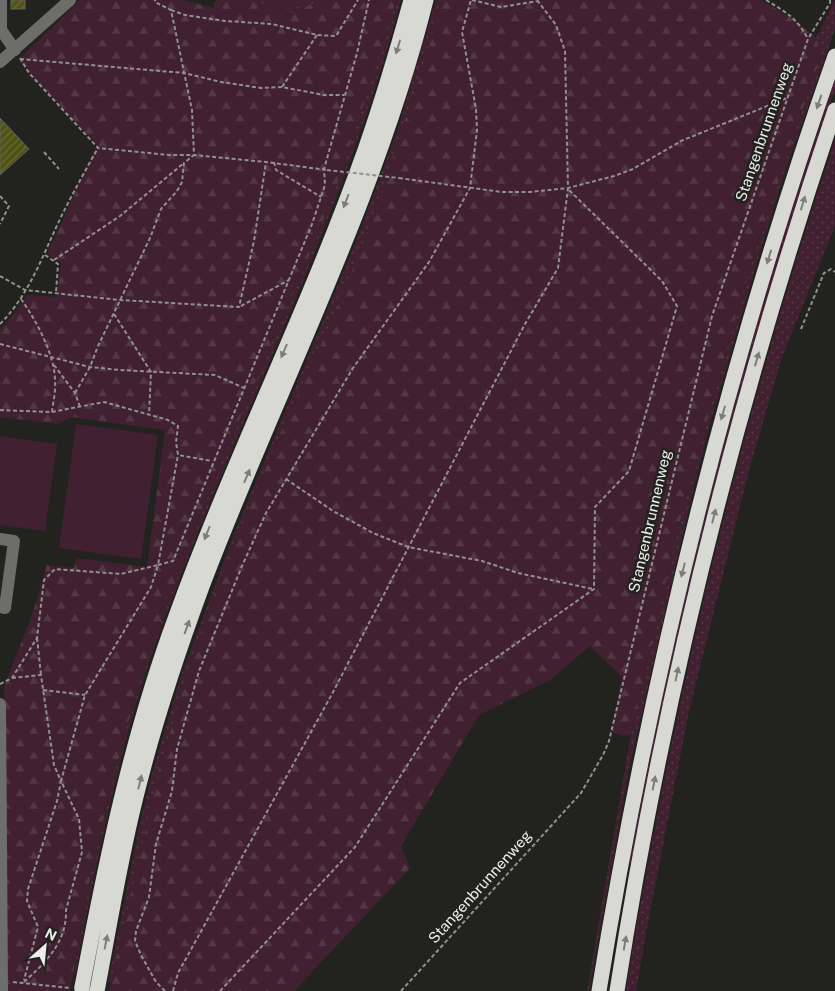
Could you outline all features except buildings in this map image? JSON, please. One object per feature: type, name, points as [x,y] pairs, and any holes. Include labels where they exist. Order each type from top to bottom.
[{"type":"highway","points":[[90,990],[112,836],[134,747],[159,664],[219,503],[295,327],[350,191],[378,112],[411,0]]},
{"type":"highway","points":[[90,990],[134,807],[174,664],[216,552],[331,278],[366,189],[398,100],[426,0]]},
{"type":"highway","points":[[599,991],[624,843],[647,729],[699,504],[772,245],[835,56]]},
{"type":"highway","points":[[617,991],[641,848],[666,722],[716,511],[760,348],[806,195],[835,110]]},
{"type":"street","points":[[1,0],[1,30],[17,54]]},
{"type":"street","points":[[0,62],[17,54],[70,0]]},
{"type":"street","points":[[0,539],[14,541],[5,608],[0,607]]},
{"type":"street","points":[[0,704],[1,988]]},
{"type":"path","points":[[155,0],[155,2],[185,15],[225,21],[272,24],[317,35],[336,36],[358,0]]},
{"type":"path","points":[[24,982],[57,948],[66,920],[66,910],[82,852],[79,819],[54,765],[43,690],[37,638],[44,580],[55,569],[121,574],[173,561],[289,280],[321,197],[325,185],[324,169],[357,53],[369,0]]},
{"type":"path","points":[[166,991],[156,982],[142,957],[136,941],[136,931],[149,897],[156,844],[172,792],[177,749],[199,671],[242,566],[266,514],[353,368],[428,262],[470,188],[476,130],[476,109],[462,32],[472,0],[500,7],[538,1],[556,25],[565,51],[568,188],[558,268],[524,324],[332,694],[178,973],[173,991]]},
{"type":"path","points":[[766,0],[788,13],[799,23],[808,39]]},
{"type":"path","name":"Stangenbrunnenweg","points":[[401,991],[581,793],[604,755],[634,644],[674,465],[712,316],[808,39],[830,1]]},
{"type":"path","points":[[171,10],[192,110],[194,155]]},
{"type":"path","points":[[282,87],[317,35]]},
{"type":"path","points":[[17,54],[184,73],[262,88],[282,87],[324,95],[344,95]]},
{"type":"path","points":[[17,54],[29,73],[98,148],[274,162],[502,192],[530,192],[568,188],[614,176],[633,169],[681,141],[788,97]]},
{"type":"path","points":[[0,324],[21,299],[98,148]]},
{"type":"path","points":[[44,152],[59,169]]},
{"type":"path","points":[[54,260],[120,216],[194,155]]},
{"type":"path","points":[[239,307],[254,240],[266,162]]},
{"type":"path","points":[[274,162],[276,170],[321,197]]},
{"type":"path","points":[[75,393],[90,367],[98,346],[150,238],[161,209],[182,182],[184,163]]},
{"type":"path","points":[[568,188],[662,281],[677,306],[629,471],[595,507],[594,589]]},
{"type":"path","points":[[0,196],[9,206],[0,224]]},
{"type":"path","points":[[45,255],[58,264],[56,294]]},
{"type":"path","points":[[801,329],[824,273],[831,269],[835,272]]},
{"type":"path","points":[[0,276],[26,290],[56,294],[239,307],[289,280]]},
{"type":"path","points":[[21,299],[33,316],[50,356],[55,381],[52,412]]},
{"type":"path","points":[[114,314],[151,372],[149,415]]},
{"type":"path","points":[[0,344],[90,367],[215,375],[244,388]]},
{"type":"path","points":[[52,364],[75,393],[80,406]]},
{"type":"path","points":[[0,410],[52,412],[104,402],[168,420],[178,426],[176,442],[178,456],[158,565],[151,587],[85,695],[57,801],[28,888],[27,901],[38,927],[24,982]]},
{"type":"path","points":[[178,456],[214,461]]},
{"type":"path","points":[[286,479],[333,511],[373,533],[408,548],[482,561],[518,573],[594,589]]},
{"type":"path","points":[[220,991],[355,847],[460,683],[594,589]]},
{"type":"path","points":[[12,678],[37,638]]},
{"type":"path","points":[[0,684],[12,678],[41,675]]},
{"type":"path","points":[[43,690],[85,695]]},
{"type":"path","points":[[1,988],[10,982],[56,986]]},
{"type":"green space","points":[[80,0],[183,0],[213,8],[216,0],[249,0],[290,14],[320,0],[396,0],[340,176],[318,234],[217,472],[155,638],[126,729],[107,804],[91,873],[70,991],[4,991],[4,687],[32,615],[47,565],[74,568],[76,558],[147,567],[165,430],[71,417],[58,424],[0,417],[0,329],[14,314],[27,295],[57,297],[61,263],[47,254],[97,145],[18,60]]},
{"type":"green space","points":[[249,0],[340,0],[317,23]]},
{"type":"green space","points":[[259,0],[313,0],[281,9]]},
{"type":"green space","points":[[396,0],[401,0],[377,82],[350,162],[287,320],[189,555],[145,676],[110,803],[75,975],[73,975],[91,873],[117,763],[155,638],[217,472],[318,234],[340,176]]},
{"type":"green space","points":[[436,0],[442,0],[419,81],[401,131],[377,209],[325,336],[288,415],[218,584],[199,637],[159,770],[117,958],[111,982],[108,982],[140,823],[152,774],[181,676],[234,534],[355,244],[397,132]]},
{"type":"green space","points":[[442,0],[761,0],[796,21],[816,38],[821,55],[757,246],[732,329],[678,528],[631,734],[625,736],[611,730],[622,677],[590,646],[550,680],[479,715],[401,846],[410,868],[294,991],[109,991],[159,770],[199,637],[218,584],[288,415],[325,336],[377,209],[401,131],[419,81]]},
{"type":"green space","points":[[835,0],[835,29],[785,172],[708,431],[629,769],[589,991],[587,991],[631,734],[678,528],[732,329],[757,246],[821,55],[816,38]]},
{"type":"green space","points":[[835,74],[835,91],[809,166],[632,864],[627,862],[639,797],[700,526],[776,254]]},
{"type":"green space","points":[[835,140],[835,226],[782,357],[748,474],[688,716],[636,991],[626,991],[668,761],[722,526],[786,293]]},
{"type":"green space","points":[[76,424],[158,435],[141,559],[59,548]]},
{"type":"green space","points":[[0,436],[57,444],[45,531],[0,525]]}]
